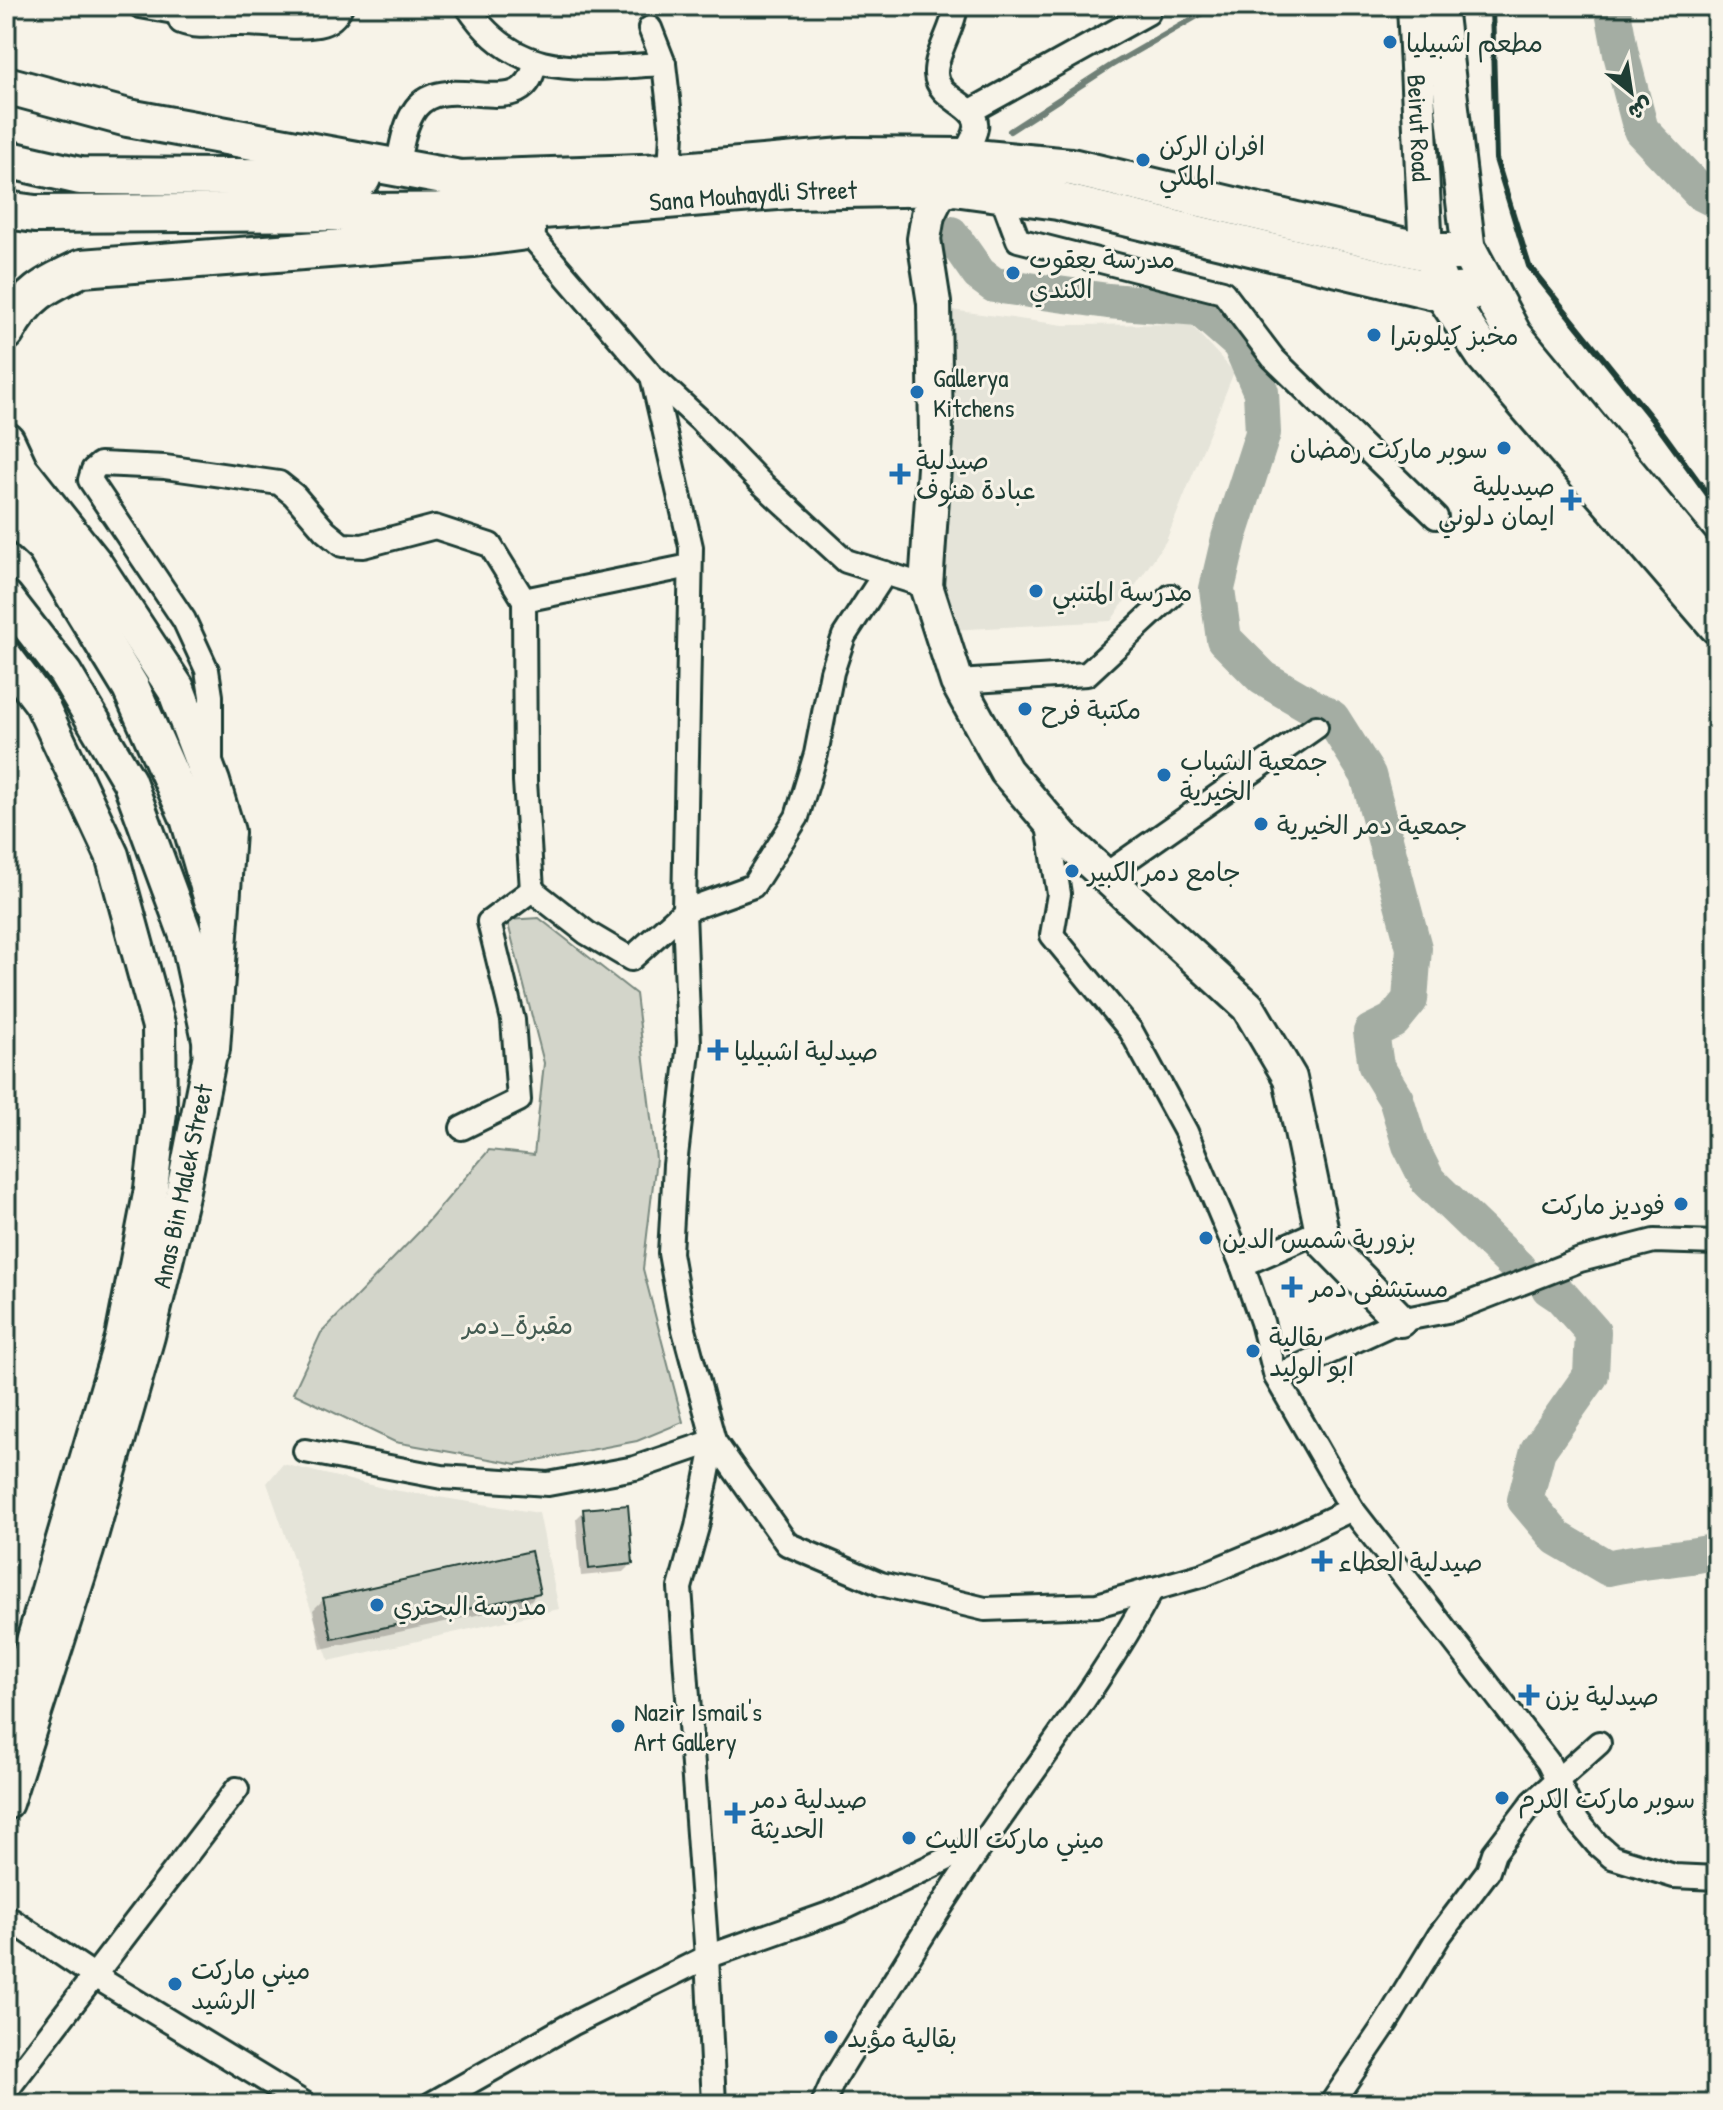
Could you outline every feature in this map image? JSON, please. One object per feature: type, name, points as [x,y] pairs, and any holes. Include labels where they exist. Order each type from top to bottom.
[{"type":"main road","name":"Beirut Road","points":[[1414,6],[1426,252]]},
{"type":"main road","points":[[1440,6],[1469,252],[1513,335],[1717,582]]},
{"type":"main road","points":[[6,85],[128,118],[460,179],[529,206]]},
{"type":"main road","points":[[6,332],[18,310],[43,286],[82,268],[473,238],[529,206],[670,172],[854,156],[959,172],[1071,167],[1426,252],[1469,252]]},
{"type":"main road","points":[[6,159],[80,176],[460,179]]},
{"type":"main road","points":[[959,172],[938,195],[928,215],[924,239],[934,303],[936,438],[926,586],[957,682],[1006,771],[1047,818],[1248,1007],[1290,1078],[1324,1242],[1400,1320]]},
{"type":"main road","name":"Sana Mouhaydli Street","points":[[6,210],[35,214],[529,206],[790,190],[959,172],[1000,192],[1058,201],[1443,293],[1488,290]]},
{"type":"main road","points":[[1426,252],[1443,293],[1485,356],[1717,625]]},
{"type":"main road","points":[[6,441],[20,471],[93,563],[176,689],[211,782],[226,832],[211,1049]]},
{"type":"main road","points":[[6,510],[45,547],[131,688],[189,818],[220,926]]},
{"type":"main road","name":"Anas Bin Malek Street","points":[[6,597],[65,673],[129,781],[187,938],[211,1049],[182,1195],[148,1336],[87,1550],[6,1803]]},
{"type":"main road","name":"Anas Bin Malek Street","points":[[6,657],[41,703],[112,855],[159,1027],[160,1112],[151,1189],[122,1338],[31,1648],[6,1712]]},
{"type":"main road","points":[[151,1189],[182,1195]]},
{"type":"street","points":[[140,6],[174,9],[181,22],[192,26],[236,24],[288,27],[329,21],[341,6]]},
{"type":"street","points":[[467,6],[490,36],[514,54],[535,63],[586,66],[664,64]]},
{"type":"street","points":[[956,6],[936,74],[942,89],[971,111],[975,118],[976,128],[959,172]]},
{"type":"street","points":[[971,111],[1148,13]]},
{"type":"street","points":[[650,28],[664,64],[672,133],[670,172]]},
{"type":"street","points":[[397,168],[413,112],[421,102],[433,95],[447,93],[498,96],[511,93],[525,88],[533,78],[535,63]]},
{"type":"street","points":[[1000,192],[1018,240],[1223,292],[1273,358],[1436,517]]},
{"type":"street","points":[[529,206],[652,376],[758,480],[846,561],[926,586]]},
{"type":"street","points":[[652,376],[691,547],[684,911],[689,1043],[675,1165],[670,1253],[683,1326],[714,1441],[787,1544],[881,1584],[985,1609],[1097,1605],[1203,1575],[1352,1509]]},
{"type":"street","points":[[211,782],[211,696],[207,670],[184,620],[90,480],[100,464],[165,467],[279,483],[342,545],[363,546],[435,527],[490,545],[524,600],[525,781],[532,890],[587,933],[631,959],[684,911],[753,886],[797,817],[816,754],[832,672],[844,636],[885,573]]},
{"type":"street","points":[[524,600],[690,566]]},
{"type":"street","points":[[957,682],[1087,674],[1171,596]]},
{"type":"street","points":[[1105,875],[1316,727]]},
{"type":"street","points":[[1047,818],[1059,894],[1052,935],[1131,1031],[1186,1132],[1242,1265],[1262,1322],[1276,1377],[1352,1509],[1548,1762],[1576,1819],[1612,1857],[1674,1876],[1717,1878]]},
{"type":"street","points":[[462,1128],[519,1100],[513,1020],[489,922],[532,890]]},
{"type":"street","points":[[1242,1265],[1322,1230]]},
{"type":"street","points":[[1276,1377],[1400,1320],[1452,1310],[1580,1260],[1654,1241],[1717,1243]]},
{"type":"street","points":[[305,1451],[442,1477],[548,1484],[635,1468],[714,1441]]},
{"type":"street","points":[[714,1441],[697,1527],[680,1588],[707,1957],[714,2104]]},
{"type":"street","points":[[823,2104],[833,2081],[984,1841],[1125,1640],[1152,1589]]},
{"type":"street","points":[[1331,2104],[1386,2023],[1439,1936],[1488,1871],[1494,1853],[1533,1802],[1599,1743]]},
{"type":"street","points":[[6,2091],[237,1789]]},
{"type":"street","points":[[431,2104],[572,2024],[707,1957],[840,1910],[984,1841]]},
{"type":"street","points":[[8,1918],[93,1975],[305,2104]]},
{"type":"shaded area","points":[[951,310],[1064,325],[1190,324],[1234,372],[1166,541],[1111,621],[933,631]]},
{"type":"shaded area","points":[[283,1464],[387,1489],[539,1513],[559,1609],[329,1661],[267,1483]]},
{"type":"green space","name":"مقبرة_دمر","points":[[539,918],[636,994],[656,1159],[643,1269],[683,1422],[637,1441],[517,1464],[395,1442],[293,1393],[321,1333],[420,1231],[489,1150],[534,1155],[544,1063],[507,920]]},
{"type":"building","points":[[628,1505],[633,1564],[589,1569],[583,1509]]},
{"type":"building","points":[[531,1551],[540,1593],[332,1639],[323,1598]]},
{"type":"waterway","points":[[1010,131],[1112,65],[1215,6]]},
{"type":"waterway","points":[[1612,6],[1641,130],[1701,193],[1717,201]]},
{"type":"waterway","points":[[951,234],[979,274],[994,285],[1108,301],[1199,308],[1240,344],[1261,392],[1263,433],[1229,538],[1217,589],[1224,639],[1263,678],[1332,718],[1368,775],[1414,948],[1410,1000],[1393,1021],[1371,1032],[1376,1066],[1396,1099],[1410,1145],[1428,1181],[1518,1268]]},
{"type":"waterway","points":[[1549,1288],[1561,1296],[1593,1332],[1591,1375],[1538,1450],[1525,1500],[1557,1538],[1608,1568],[1717,1551]]},
{"type":"railway","points":[[1492,6],[1496,159],[1529,266],[1660,429],[1717,507]]},
{"type":"place","name":"مطعم اشبيليا","points":[[1390,42]]},
{"type":"place","name":"افران الركن الملكي","points":[[1143,160]]},
{"type":"place","name":"مدرسة يعقوب الكندي","points":[[1013,273]]},
{"type":"place","name":"مخبز كيلوبترا","points":[[1374,335]]},
{"type":"place","name":"Gallerya Kitchens","points":[[917,392]]},
{"type":"place","name":"سوبر ماركت رمضان","points":[[1504,448]]},
{"type":"place","name":"صيدلية عبادة هنوف","points":[[900,474]]},
{"type":"place","name":"صيديلية ايمان دلوني","points":[[1571,500]]},
{"type":"place","name":"مدرسة المتنبي","points":[[1036,591]]},
{"type":"place","name":"مكتبة فرح","points":[[1025,709]]},
{"type":"place","name":"جمعية الشباب الخيرية","points":[[1164,775]]},
{"type":"place","name":"جمعية دمر الخيرية","points":[[1261,824]]},
{"type":"place","name":"جامع دمر الكبير","points":[[1072,871]]},
{"type":"place","name":"صيدلية اشبيليا","points":[[718,1050]]},
{"type":"place","name":"فوديز ماركت","points":[[1681,1204]]},
{"type":"place","name":"بزورية شمس الدين","points":[[1206,1238]]},
{"type":"place","name":"مستشفى دمر","points":[[1292,1287]]},
{"type":"place","name":"بقالية ابو الوليد","points":[[1253,1351]]},
{"type":"place","name":"صيدلية العطاء","points":[[1322,1561]]},
{"type":"place","name":"مدرسة البحتري","points":[[377,1605]]},
{"type":"place","name":"صيدلية يزن","points":[[1529,1695]]},
{"type":"place","name":"Nazir Ismail's Art Gallery","points":[[618,1726]]},
{"type":"place","name":"سوبر ماركت الكرم","points":[[1502,1798]]},
{"type":"place","name":"صيدلية دمر الحديثة","points":[[735,1813]]},
{"type":"place","name":"ميني ماركت الليث","points":[[909,1838]]},
{"type":"place","name":"ميني ماركت الرشيد","points":[[175,1984]]},
{"type":"place","name":"بقالية مؤيد","points":[[831,2037]]}]
